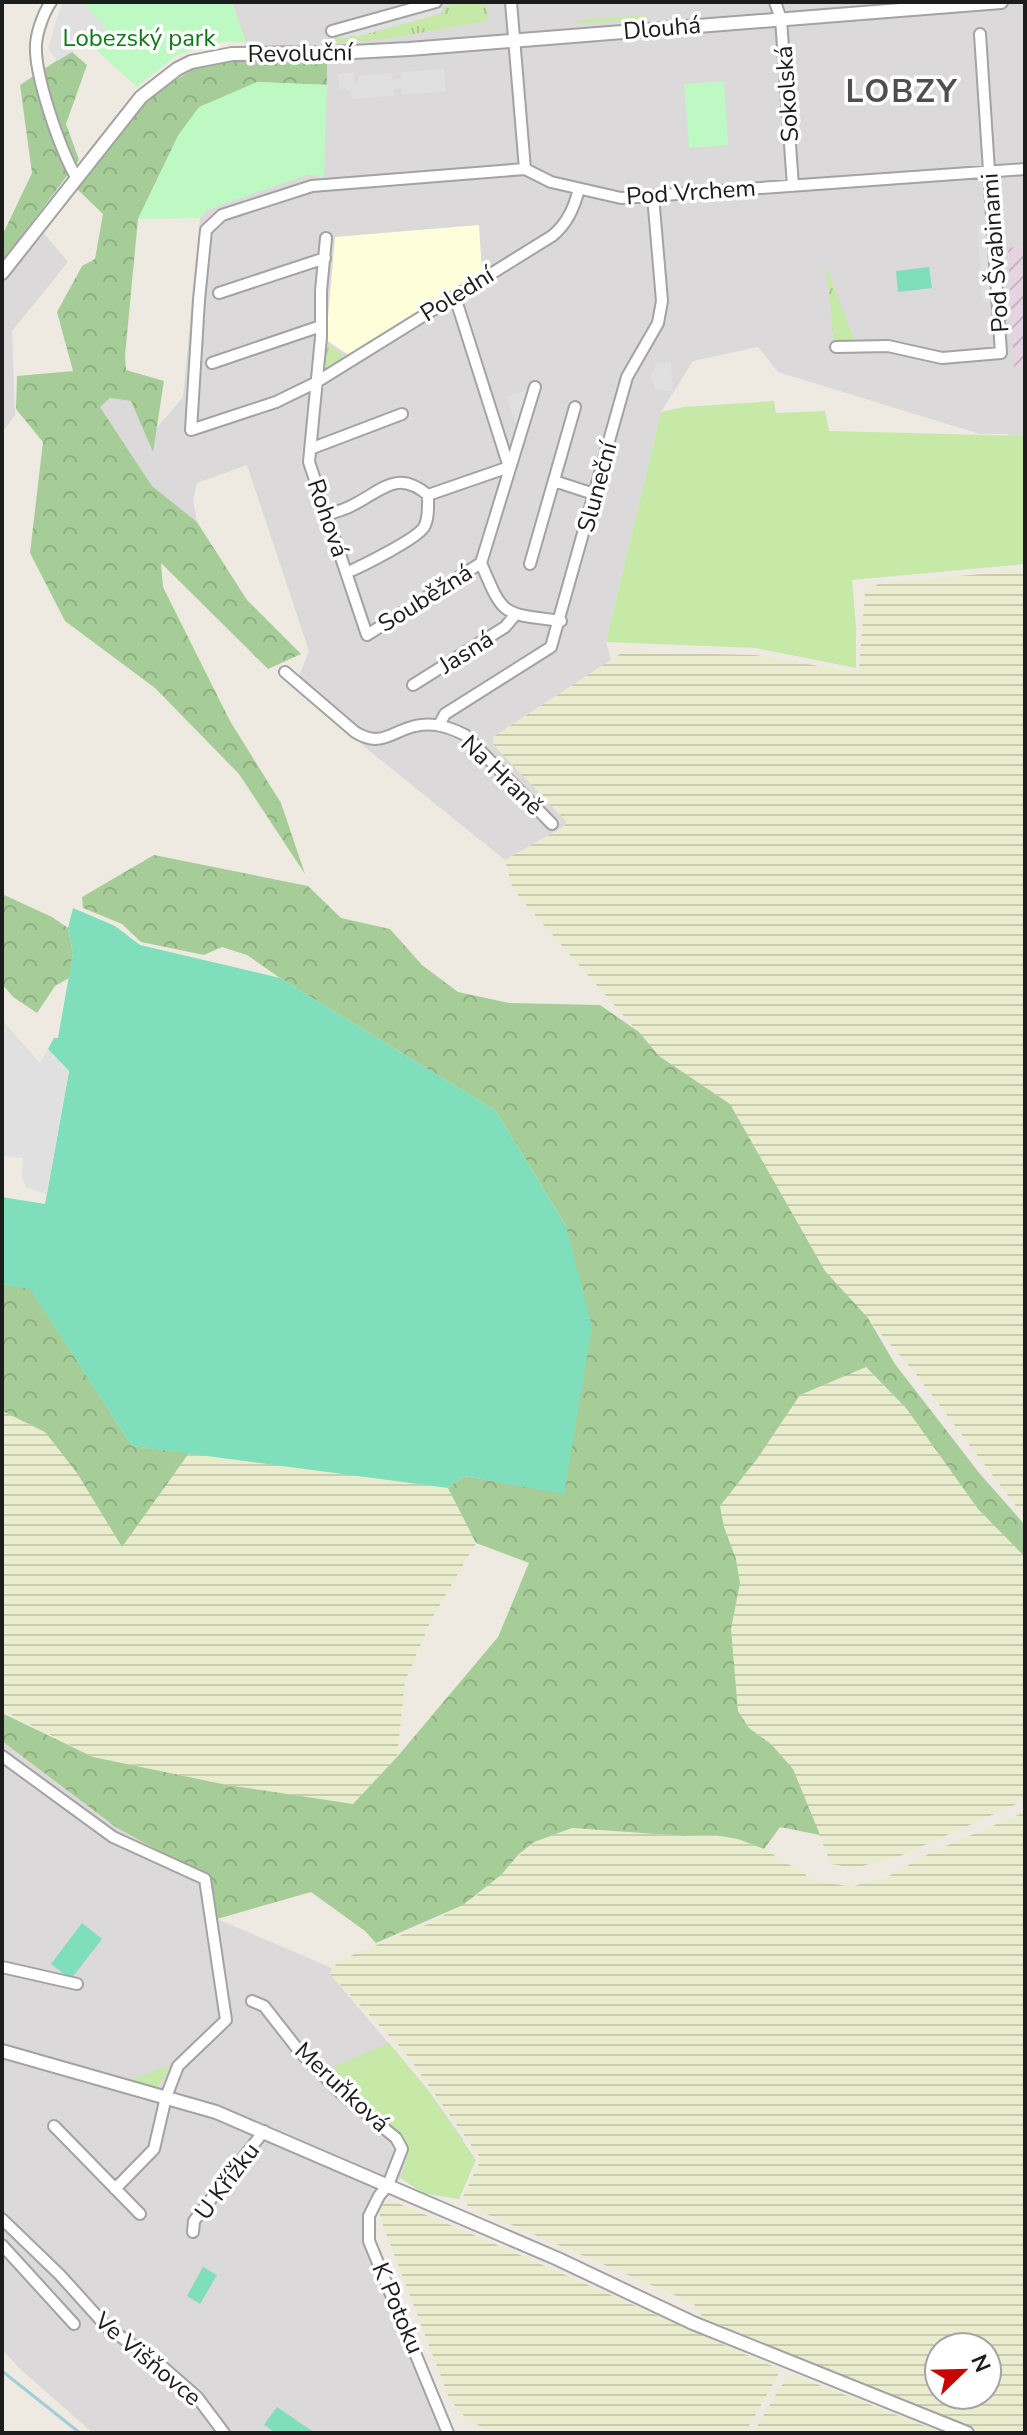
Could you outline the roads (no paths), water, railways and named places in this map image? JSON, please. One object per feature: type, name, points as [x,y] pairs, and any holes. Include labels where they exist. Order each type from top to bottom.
[{"type":"street","points":[[51,2],[36,43],[39,67],[66,159],[76,177]]},
{"type":"street","name":"Revoluční","points":[[332,31],[436,2]]},
{"type":"street","points":[[511,2],[525,169]]},
{"type":"street","name":"Sokolská","points":[[775,2],[781,19],[793,186]]},
{"type":"street","name":"Dlouhá","points":[[514,40],[1001,2]]},
{"type":"street","name":"Pod Švabinami","points":[[836,347],[888,346],[942,358],[1001,353],[980,34]]},
{"type":"street","name":"Revoluční","points":[[2,273],[141,97],[164,77],[191,62],[248,53],[358,53],[514,40]]},
{"type":"street","name":"Pod Vrchem","points":[[222,215],[312,186],[525,169],[551,182],[621,198],[1025,169]]},
{"type":"street","name":"Polední","points":[[222,215],[205,231],[191,430],[276,402],[315,383],[455,297],[563,227],[576,203],[579,189]]},
{"type":"street","name":"Sluneční","points":[[439,725],[445,714],[551,647],[561,621],[627,377],[658,323],[662,301],[653,196]]},
{"type":"street","points":[[310,449],[326,238]]},
{"type":"street","points":[[219,293],[325,258]]},
{"type":"street","points":[[326,515],[351,507],[393,483],[403,482],[428,495],[509,467],[455,297]]},
{"type":"street","points":[[212,363],[321,326]]},
{"type":"street","name":"Souběžná","points":[[367,635],[481,563],[535,387]]},
{"type":"street","points":[[530,564],[575,407]]},
{"type":"street","name":"Rohová","points":[[367,635],[309,462],[310,449],[402,414]]},
{"type":"street","points":[[554,481],[594,494]]},
{"type":"street","points":[[346,573],[421,531],[427,519],[428,495]]},
{"type":"street","points":[[481,563],[498,602],[516,614],[561,621]]},
{"type":"street","name":"Jasná","points":[[413,685],[505,627],[516,614]]},
{"type":"street","name":"Na Hraně","points":[[285,672],[355,732],[367,738],[377,740],[415,726],[439,725],[452,729],[475,744],[552,824]]},
{"type":"street","points":[[2,1756],[113,1837],[205,1879],[226,2020],[178,2066],[166,2097],[154,2149],[115,2189]]},
{"type":"street","points":[[2,1967],[77,1984]]},
{"type":"street","name":"Meruňková","points":[[252,2001],[264,2006],[300,2052],[341,2093],[396,2138],[402,2149],[388,2185]]},
{"type":"street","points":[[2,2051],[216,2112],[264,2131],[558,2259],[693,2323],[967,2433]]},
{"type":"street","points":[[54,2126],[140,2214]]},
{"type":"street","name":"U Křížku","points":[[193,2232],[194,2221],[264,2131]]},
{"type":"street","name":"K Potoku","points":[[388,2185],[369,2216],[369,2241],[448,2433]]},
{"type":"street","name":"Ve Višňovce","points":[[2,2219],[60,2275],[106,2326],[164,2368],[197,2397],[224,2433]]},
{"type":"street","points":[[2,2245],[74,2324]]},
{"type":"waterway","points":[[2,2371],[80,2433]]},
{"type":"district","name":"LOBZY","points":[[902,91]]},
{"type":"park label","name":"Lobezský park","points":[[139,38]]}]
